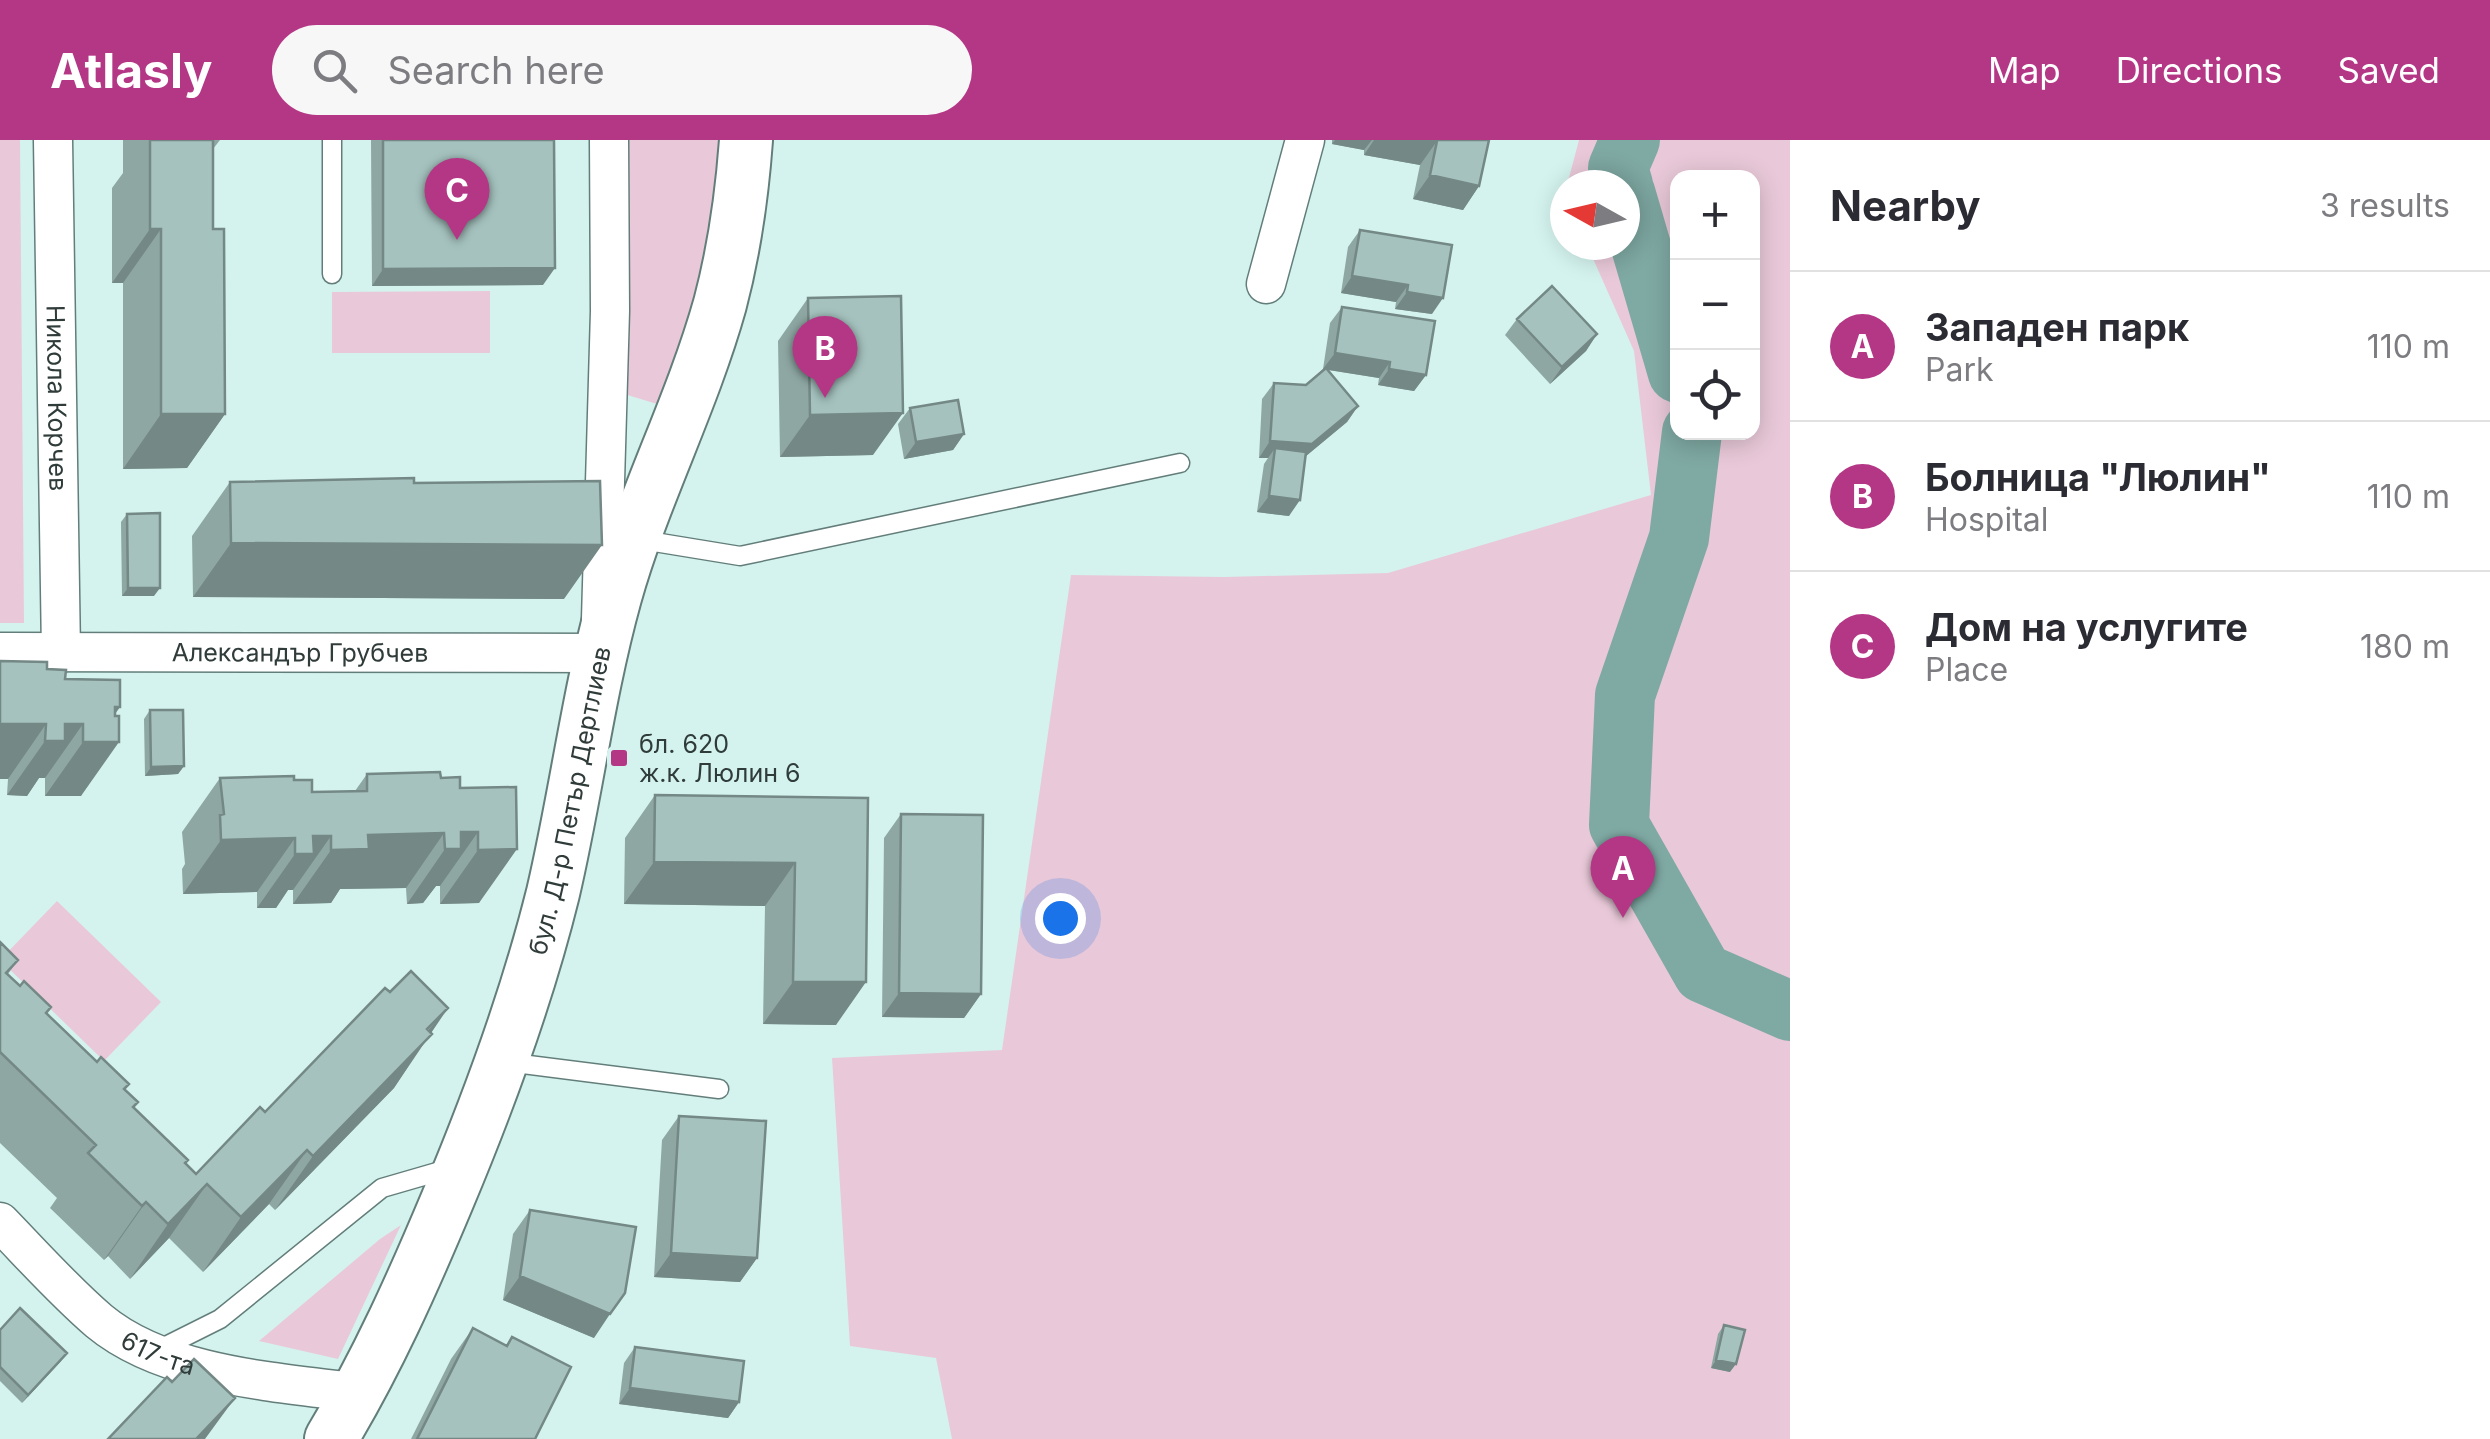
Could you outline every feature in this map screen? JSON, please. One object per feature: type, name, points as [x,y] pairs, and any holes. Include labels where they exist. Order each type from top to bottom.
[{"type":"main road","name":"бул. Д-р Петър Дертлиев","points":[[331,1439],[358,1393],[462,1165],[540,944],[616,592],[720,305],[741,198],[746,140]]},
{"type":"street","name":"Никола Корчев","points":[[53,140],[62,654]]},
{"type":"street","points":[[600,652],[610,311],[609,140]]},
{"type":"street","points":[[1266,284],[1305,140]]},
{"type":"street","name":"Александър Грубчев","points":[[0,652],[600,652]]},
{"type":"street","name":"617-та","points":[[0,1222],[102,1323],[154,1352],[216,1372],[358,1393]]},
{"type":"lane","points":[[332,140],[332,274]]},
{"type":"lane","points":[[636,539],[740,556],[1180,463]]},
{"type":"lane","points":[[501,1061],[719,1089]]},
{"type":"lane","points":[[154,1352],[220,1318],[382,1188],[462,1165]]},
{"type":"shaded area","points":[[0,140],[20,140],[24,623],[0,623]]},
{"type":"shaded area","points":[[627,140],[730,140],[728,196],[667,407],[624,394]]},
{"type":"shaded area","points":[[1579,140],[1790,140],[1790,1439],[952,1439],[936,1358],[850,1346],[832,1058],[1002,1050],[1071,575],[1388,573],[1651,495],[1634,351],[1594,260],[1640,260],[1640,170],[1571,170]]},
{"type":"shaded area","points":[[490,291],[490,353],[332,353],[332,292]]},
{"type":"shaded area","points":[[57,901],[161,1002],[104,1061],[0,960]]},
{"type":"shaded area","points":[[401,1225],[338,1359],[259,1341],[380,1239]]},
{"type":"building","points":[[150,140],[213,140],[213,229],[224,229],[225,414],[161,414],[161,229],[150,229]]},
{"type":"building","points":[[383,140],[554,140],[555,268],[383,269]]},
{"type":"building","points":[[1432,140],[1489,140],[1479,186],[1430,175],[1437,141]]},
{"type":"building","points":[[1360,230],[1452,245],[1443,298],[1407,292],[1408,285],[1352,276]]},
{"type":"building","points":[[1552,286],[1597,334],[1562,367],[1517,319]]},
{"type":"building","points":[[901,296],[903,413],[810,415],[808,298]]},
{"type":"building","points":[[1342,307],[1435,321],[1426,375],[1389,369],[1390,362],[1335,353]]},
{"type":"building","points":[[1326,368],[1358,406],[1312,444],[1270,441],[1274,383],[1306,385]]},
{"type":"building","points":[[958,400],[964,434],[916,442],[910,408]]},
{"type":"building","points":[[1275,448],[1306,452],[1300,500],[1269,496]]},
{"type":"building","points":[[414,478],[414,483],[600,481],[602,545],[231,543],[230,482]]},
{"type":"building","points":[[160,513],[160,588],[128,588],[127,514]]},
{"type":"building","points":[[0,661],[47,662],[47,669],[66,670],[65,679],[120,680],[120,707],[115,707],[119,742],[83,742],[83,724],[65,724],[65,741],[45,741],[46,724],[0,724]]},
{"type":"building","points":[[150,710],[183,710],[184,766],[151,767]]},
{"type":"building","points":[[440,772],[441,778],[460,777],[460,788],[516,787],[517,849],[478,850],[478,832],[461,832],[461,849],[445,849],[444,833],[368,835],[369,849],[331,850],[331,836],[313,836],[314,854],[295,854],[295,838],[221,840],[220,815],[224,814],[220,778],[294,776],[294,780],[312,780],[312,792],[367,791],[367,774]]},
{"type":"building","points":[[655,795],[868,798],[866,982],[793,982],[795,863],[654,862]]},
{"type":"building","points":[[901,814],[983,815],[981,994],[899,993]]},
{"type":"building","points":[[0,942],[18,960],[6,973],[20,986],[24,981],[51,1007],[46,1013],[97,1062],[101,1057],[129,1084],[124,1089],[138,1102],[133,1107],[188,1160],[185,1163],[196,1174],[260,1107],[265,1112],[385,988],[390,992],[411,971],[448,1008],[427,1029],[432,1034],[313,1156],[307,1150],[241,1217],[207,1184],[168,1224],[146,1202],[142,1206],[88,1153],[96,1145],[0,1052]]},
{"type":"building","points":[[679,1116],[766,1121],[757,1258],[671,1253]]},
{"type":"building","points":[[530,1210],[636,1227],[625,1293],[610,1314],[520,1276]]},
{"type":"building","points":[[20,1308],[67,1353],[28,1395],[0,1367],[0,1330]]},
{"type":"building","points":[[1724,1325],[1745,1330],[1736,1364],[1716,1360]]},
{"type":"building","points":[[473,1328],[507,1346],[512,1337],[571,1367],[535,1439],[417,1439]]},
{"type":"building","points":[[635,1347],[744,1361],[739,1402],[630,1388]]},
{"type":"building","points":[[194,1359],[235,1398],[196,1439],[108,1439],[167,1377],[172,1382]]},
{"type":"waterway","points":[[1619,170],[1630,140]]},
{"type":"waterway","points":[[1640,243],[1671,350]]},
{"type":"waterway","points":[[1691,440],[1679,538],[1625,695],[1619,825],[1703,973],[1790,1011]]},
{"type":"place","name":"Дом на услугите","points":[[457,240]]},
{"type":"place","name":"Болница \"Люлин\"","points":[[825,398]]},
{"type":"place","name":"бл. 620 ж.к. Люлин 6","points":[[619,758]]},
{"type":"place","name":"Западен парк","points":[[1623,918]]}]
